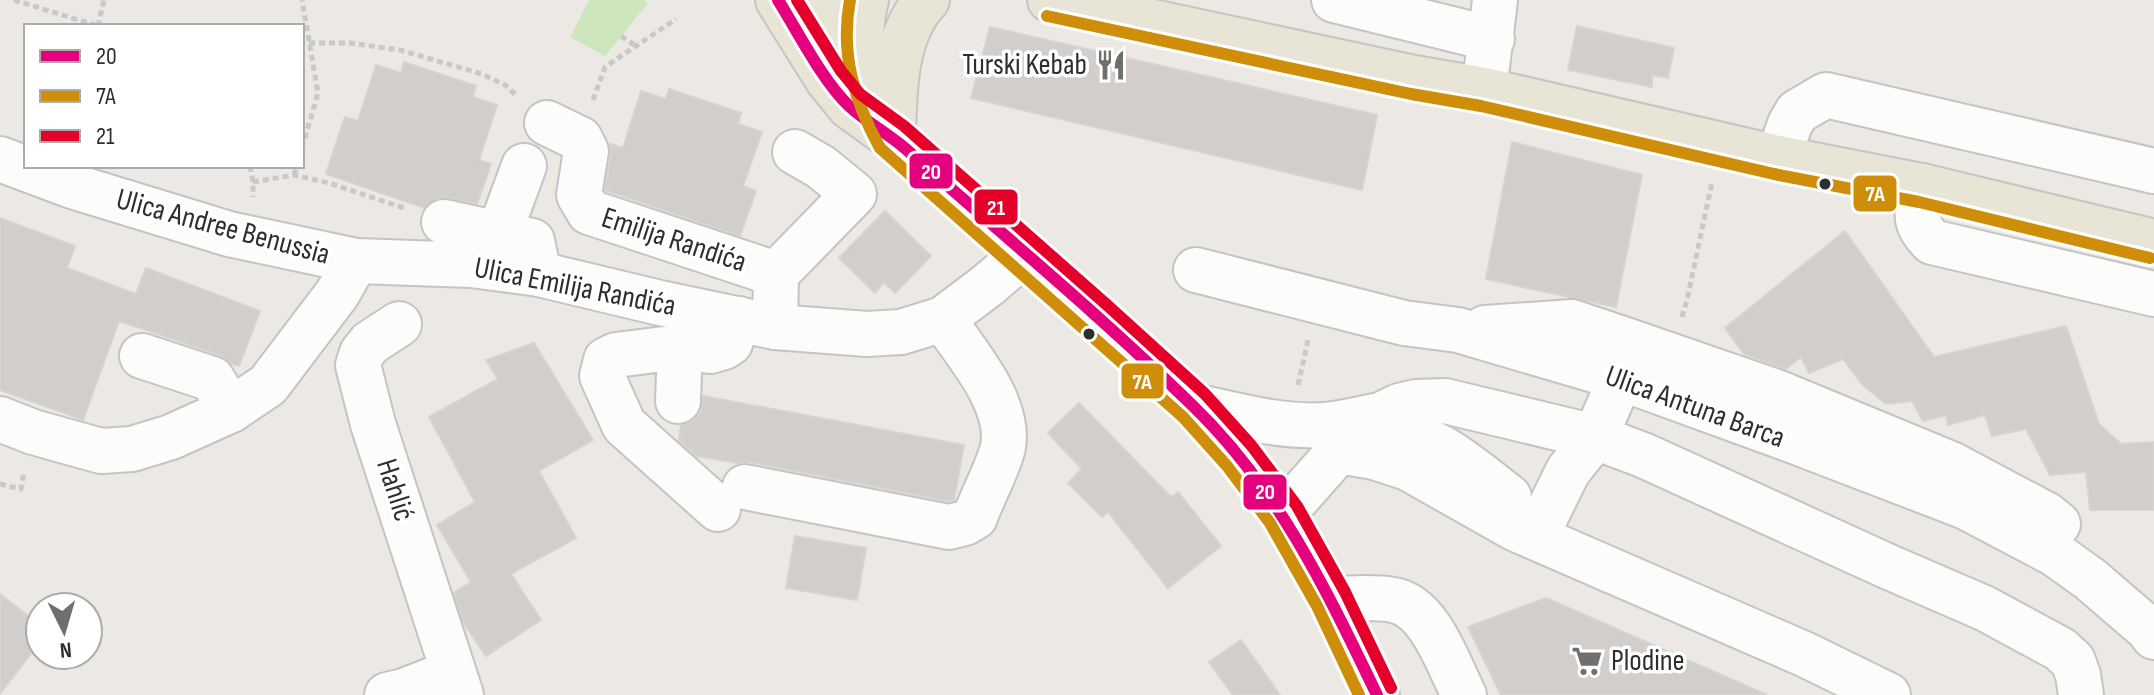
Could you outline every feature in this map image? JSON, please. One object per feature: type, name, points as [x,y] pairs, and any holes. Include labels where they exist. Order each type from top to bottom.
[{"type":"main road","points":[[778,0],[828,80],[849,106],[893,138],[1194,406],[1239,456],[1283,514],[1331,599],[1377,695]]},
{"type":"main road","points":[[816,60],[816,34],[823,6],[828,0]]},
{"type":"main road","points":[[866,0],[861,20],[861,58],[868,84],[893,138]]},
{"type":"main road","points":[[893,138],[897,73],[904,40],[917,12],[927,0]]},
{"type":"main road","points":[[1050,0],[1414,78],[1484,90],[1778,158],[1922,186],[2154,242]]},
{"type":"street","points":[[1334,0],[1493,19],[1484,90]]},
{"type":"street","points":[[1778,158],[1797,112],[1826,95],[2154,171]]},
{"type":"street","name":"Emilija Randića","points":[[564,131],[586,151],[579,195],[589,212],[776,274]]},
{"type":"street","name":"Emilija Randića","points":[[795,152],[821,167],[854,194],[776,274],[757,323],[730,343],[710,351],[680,347],[616,355],[606,360],[602,376],[624,425],[731,498],[949,527],[965,523],[975,517],[1002,449],[1003,420],[978,369],[943,319]]},
{"type":"street","name":"Ulica Andree Benussia","points":[[0,159],[72,186],[229,234],[356,261]]},
{"type":"street","points":[[499,234],[524,166]]},
{"type":"street","points":[[1922,186],[1919,229],[1932,242],[2154,294]]},
{"type":"street","points":[[444,222],[532,241],[539,274]]},
{"type":"street","name":"Ulica Emilija Randića","points":[[356,261],[471,265],[539,274],[757,323],[867,334],[901,332],[943,319],[1024,254]]},
{"type":"street","points":[[0,419],[33,432],[101,451],[132,449],[171,437],[231,410],[268,385],[337,294],[356,261]]},
{"type":"street","name":"Ulica Antuna Barca","points":[[1196,270],[1404,323],[1458,330],[1621,378],[1966,507],[2055,554],[2090,579],[2154,637]]},
{"type":"street","points":[[1458,330],[1572,322],[1779,393],[1951,464],[2047,515],[2154,601]]},
{"type":"street","name":"Hahlić","points":[[398,694],[457,683],[373,424],[358,365],[370,343],[399,324]]},
{"type":"street","points":[[678,401],[680,347]]},
{"type":"street","points":[[142,356],[212,379],[231,410]]},
{"type":"street","points":[[1356,454],[1418,439],[1433,444],[1513,500],[1552,519],[1568,471],[1595,437],[1621,378]]},
{"type":"street","points":[[1194,406],[1275,423],[1326,425],[1383,414],[1416,402],[1445,401],[1595,437],[1643,455],[1984,608],[2060,649],[2073,661],[2081,695]]},
{"type":"street","points":[[1283,514],[1356,454],[1383,414]]},
{"type":"street","points":[[1356,454],[1408,468],[1516,529],[1804,654],[1888,695]]},
{"type":"street","points":[[1331,599],[1391,599],[1409,605],[1426,620],[1464,695]]},
{"type":"path","points":[[14,0],[92,24]]},
{"type":"path","points":[[98,24],[104,0]]},
{"type":"path","points":[[302,0],[318,93],[304,141]]},
{"type":"path","points":[[309,43],[350,43],[400,50],[482,74],[505,85],[564,131],[605,67],[676,19]]},
{"type":"path","points":[[621,36],[636,46]]},
{"type":"path","points":[[250,168],[253,207]]},
{"type":"path","points":[[294,175],[296,168]]},
{"type":"path","points":[[1687,300],[1713,174]]},
{"type":"path","points":[[253,182],[294,175],[329,183],[444,222]]},
{"type":"path","points":[[1297,392],[1317,300]]},
{"type":"green space","points":[[589,0],[643,0],[648,3],[605,56],[570,37]]},
{"type":"building","points":[[1577,26],[1674,48],[1668,78],[1652,75],[1652,87],[1568,70]]},
{"type":"building","points":[[990,27],[1377,115],[1362,190],[971,98]]},
{"type":"building","points":[[404,62],[476,86],[473,97],[497,105],[479,160],[491,164],[477,204],[437,198],[424,208],[326,174],[345,117],[358,121],[376,65],[401,73]]},
{"type":"building","points":[[669,89],[741,113],[738,124],[762,132],[743,186],[756,191],[740,236],[605,190],[610,144],[623,148],[641,91],[666,99]]},
{"type":"building","points":[[1512,142],[1642,175],[1616,307],[1486,279]]},
{"type":"building","points":[[885,211],[931,256],[895,293],[884,282],[875,293],[839,258]]},
{"type":"building","points":[[0,218],[75,246],[67,268],[136,294],[146,268],[260,311],[239,366],[229,363],[220,355],[119,321],[83,420],[0,390]]},
{"type":"building","points":[[1845,231],[1934,357],[2066,326],[2099,424],[2121,444],[2154,442],[2154,510],[2090,510],[2086,472],[2050,475],[2026,429],[1992,436],[1985,415],[1948,425],[1946,415],[1923,421],[1912,401],[1886,404],[1863,385],[1843,359],[1809,373],[1801,357],[1786,369],[1744,354],[1725,328]]},
{"type":"building","points":[[534,343],[593,440],[539,471],[576,538],[511,574],[541,620],[486,656],[463,622],[454,593],[471,582],[437,525],[475,502],[429,417],[498,379],[486,360]]},
{"type":"building","points":[[703,396],[964,445],[954,500],[750,462],[737,463],[696,456],[679,440],[681,425],[690,423],[700,414]]},
{"type":"building","points":[[1079,403],[1171,497],[1178,492],[1221,546],[1168,588],[1108,512],[1102,517],[1068,483],[1082,469],[1048,433]]},
{"type":"building","points":[[795,536],[866,548],[857,600],[786,588]]},
{"type":"building","points":[[0,594],[24,613],[24,663],[0,694]]},
{"type":"building","name":"Plodine","points":[[1546,598],[1767,695],[1501,695],[1468,627]]},
{"type":"building","points":[[1241,640],[1280,695],[1233,695],[1209,662]]},
{"type":"transit line","name":"20","points":[[778,0],[820,69],[849,106],[907,150],[1087,307],[1223,437],[1250,470],[1298,541],[1377,695]]},
{"type":"transit line","name":"21","points":[[797,0],[841,71],[860,94],[904,126],[1107,305],[1205,394],[1251,445],[1297,506],[1345,592],[1391,688]]},
{"type":"transit line","name":"7A","points":[[850,0],[848,58],[856,94],[880,148],[1183,417],[1227,466],[1270,523],[1317,606],[1359,695]]},
{"type":"transit line","name":"7A","points":[[1047,16],[1411,94],[1481,106],[1774,174],[1919,202],[2150,258]]},
{"type":"place","name":"Turski Kebab","points":[[1111,65]]},
{"type":"place","name":"Plodine","points":[[1587,661]]}]
